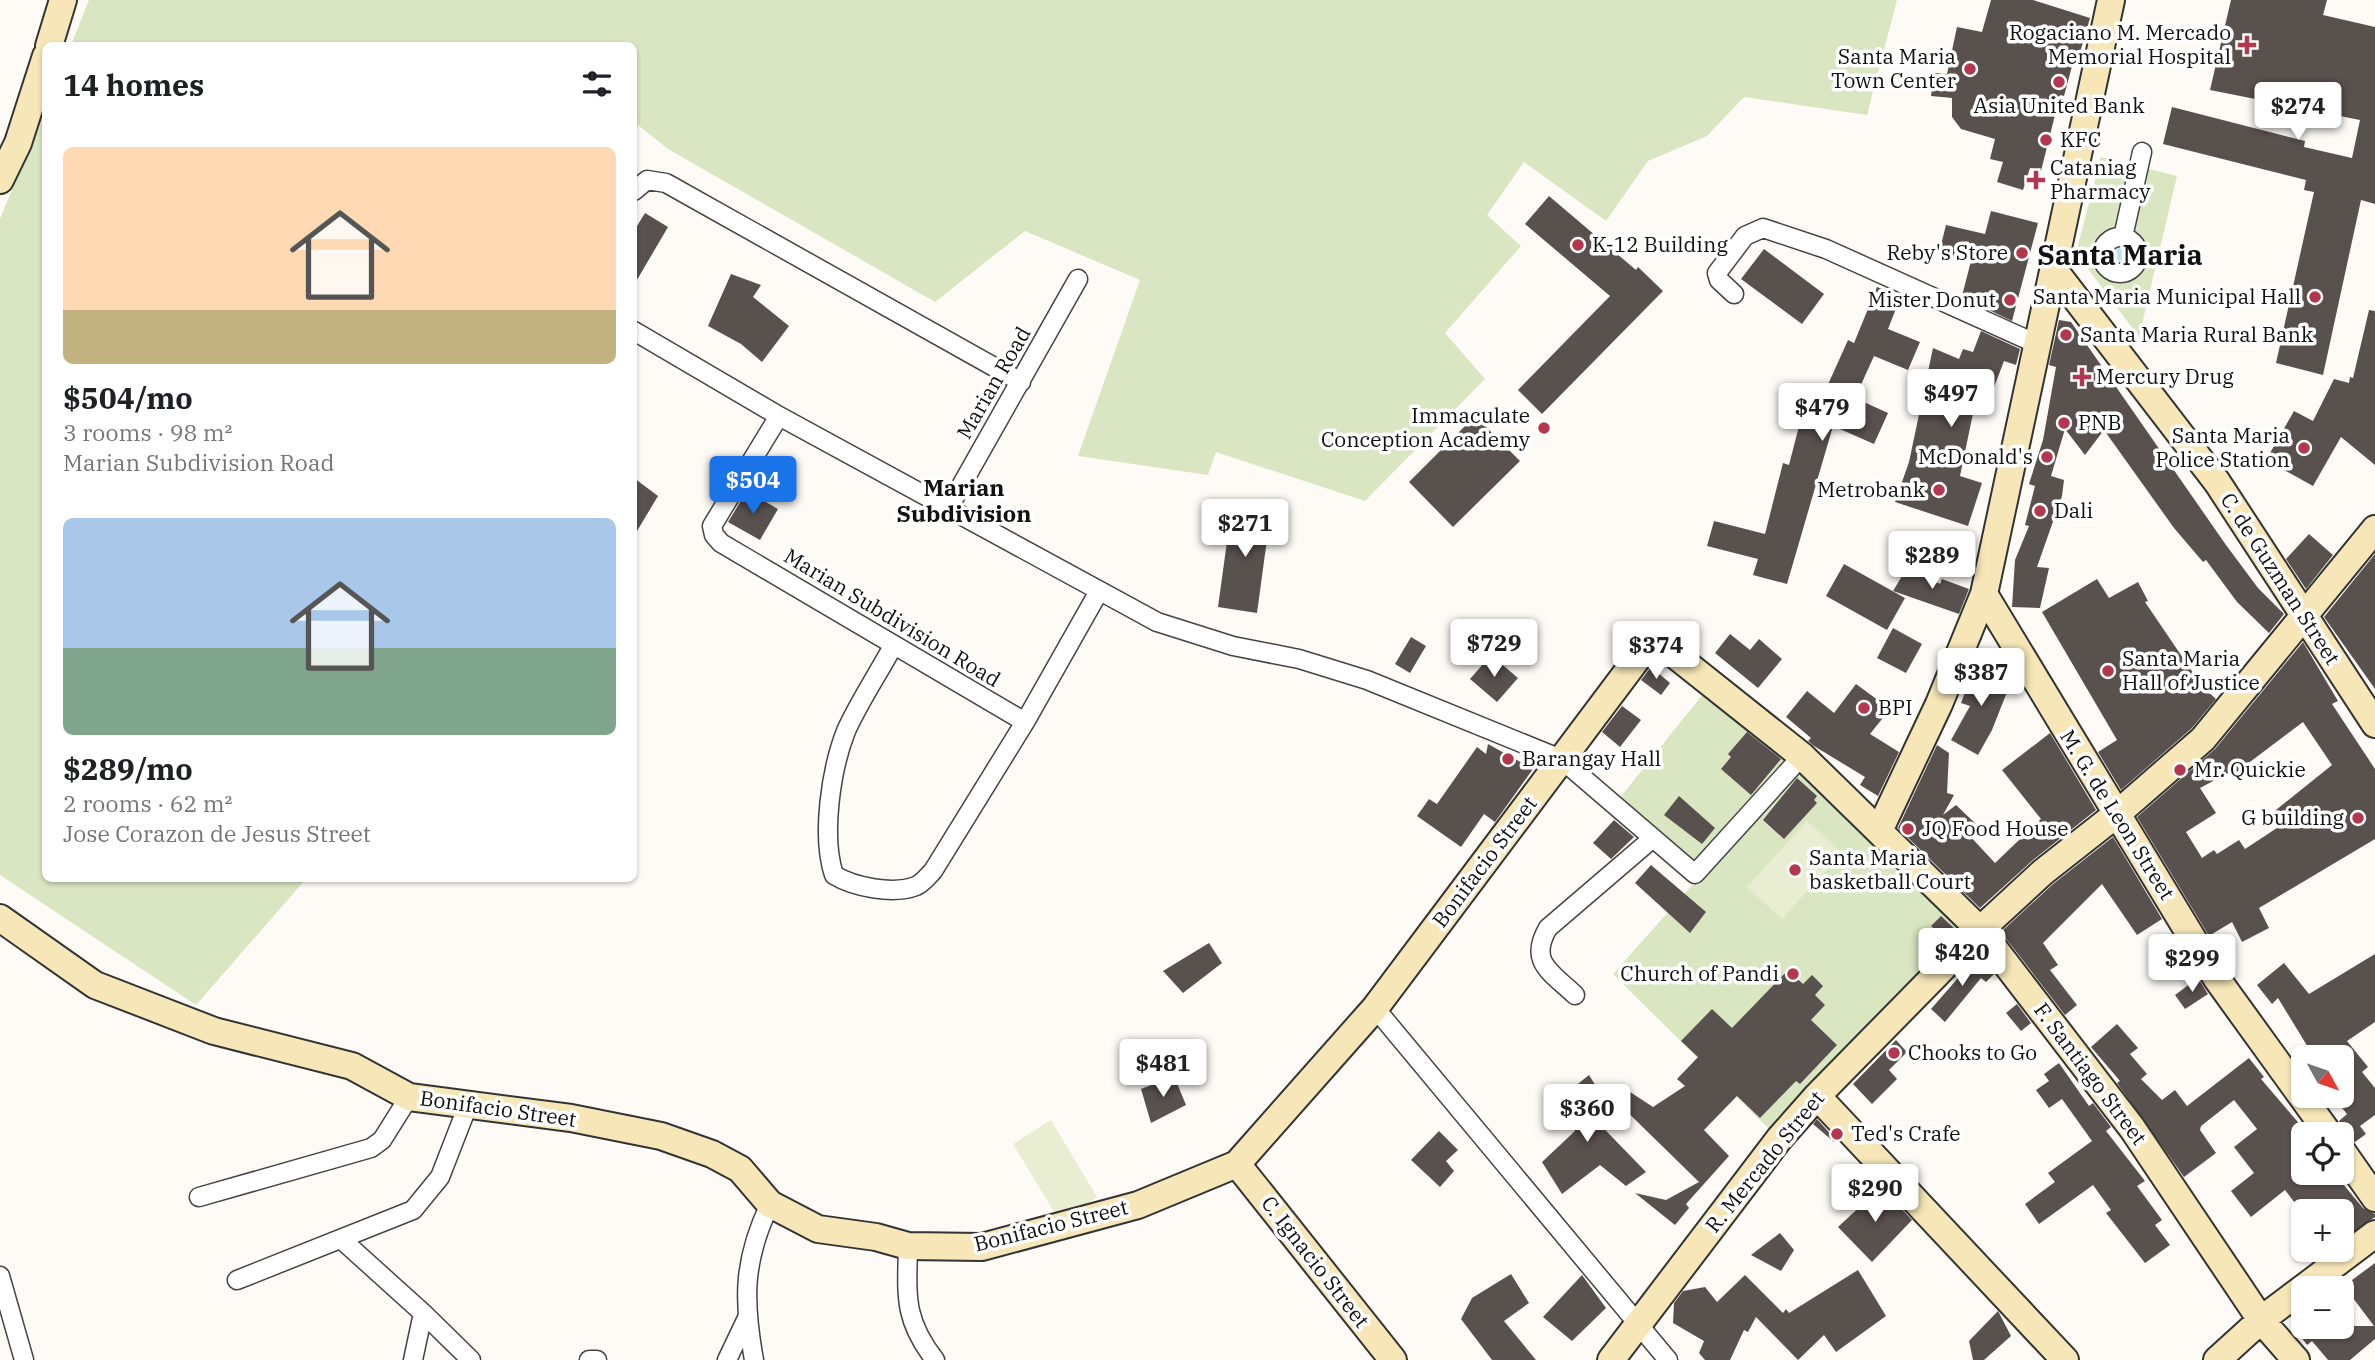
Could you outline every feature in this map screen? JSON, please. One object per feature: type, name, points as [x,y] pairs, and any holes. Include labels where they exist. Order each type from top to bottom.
[{"type":"street","points":[[50,42],[63,0]]},
{"type":"street","points":[[1879,831],[1939,704],[1984,594],[2111,0]]},
{"type":"street","points":[[0,180],[18,143],[42,68]]},
{"type":"street","points":[[2123,237],[2142,152]]},
{"type":"street","points":[[637,188],[647,180],[666,183],[1021,382]]},
{"type":"street","points":[[1734,294],[1719,280],[1717,273],[1745,236],[1763,228],[1826,249],[2039,345]]},
{"type":"street","name":"C. de Guzman Street","points":[[2054,270],[2183,435],[2375,724]]},
{"type":"street","name":"Marian Road","points":[[948,509],[1078,279]]},
{"type":"street","points":[[637,333],[779,416],[1098,593],[1183,632],[1246,649],[1299,659],[1367,680],[1562,759],[1695,874],[1802,756]]},
{"type":"street","name":"Marian Subdivision Road","points":[[779,416],[712,526],[713,535],[721,543],[1025,722]]},
{"type":"street","name":"R. Mercado Street","points":[[1611,1360],[1779,1139],[1817,1096],[1980,930],[2043,872],[2118,813],[2203,739],[2375,529]]},
{"type":"street","points":[[893,646],[846,732],[832,786],[828,856],[834,874],[857,886],[906,889],[919,884],[933,871],[1025,722],[1098,593]]},
{"type":"street","name":"M. G. de Leon Street","points":[[1984,594],[2217,979],[2320,1122]]},
{"type":"street","name":"Bonifacio Street","points":[[0,918],[95,985],[214,1031],[352,1066],[409,1097],[571,1118],[661,1136],[712,1154],[740,1169],[770,1203],[818,1229],[908,1246],[982,1247],[1138,1205],[1237,1164],[1375,1009],[1646,647],[1654,643],[1665,647]]},
{"type":"street","name":"F. Santiago Street","points":[[1665,647],[1802,756],[1980,930],[2132,1128],[2261,1320],[2295,1360]]},
{"type":"street","points":[[1575,995],[1547,967],[1540,957],[1538,944],[1548,929],[1653,838]]},
{"type":"street","points":[[1375,1009],[1668,1360]]},
{"type":"street","points":[[1817,1096],[2064,1360]]},
{"type":"street","points":[[199,1197],[371,1148],[382,1140],[409,1097]]},
{"type":"street","points":[[237,1280],[413,1209],[440,1177],[468,1105]]},
{"type":"street","name":"C. Ignacio Street","points":[[1237,1164],[1393,1360]]},
{"type":"street","points":[[2354,1168],[2375,1198]]},
{"type":"street","points":[[754,1360],[747,1318],[750,1252],[770,1203]]},
{"type":"street","points":[[2217,1360],[2261,1320],[2375,1234]]},
{"type":"street","points":[[341,1239],[471,1360]]},
{"type":"street","points":[[908,1246],[907,1309],[923,1346],[935,1360]]},
{"type":"street","points":[[0,1276],[24,1360]]},
{"type":"street","points":[[413,1360],[423,1313]]},
{"type":"street","points":[[727,1360],[747,1318]]},
{"type":"street","points":[[589,1360],[597,1360]]},
{"type":"green space","points":[[89,0],[1897,0],[1867,115],[1744,97],[1707,136],[1648,161],[1606,221],[1524,162],[1487,215],[1521,246],[1445,333],[1485,379],[1365,501],[1216,452],[1208,475],[1078,456],[1140,280],[1025,231],[935,302],[668,149],[637,124],[637,42],[72,42]]},
{"type":"green space","points":[[42,115],[42,882],[303,882],[196,1005],[0,875],[0,219]]},
{"type":"green space","points":[[2101,157],[2177,176],[2139,337],[2076,253]]},
{"type":"green space","points":[[1711,684],[1794,757],[1698,871],[1614,805]]},
{"type":"green space","points":[[1801,763],[1976,931],[1779,1139],[1613,974]]},
{"type":"green space","name":"Santa Maria basketball Court","points":[[1807,821],[1842,853],[1782,919],[1747,887]]},
{"type":"green space","points":[[1051,1120],[1097,1197],[1059,1220],[1013,1144]]},
{"type":"water","points":[[2120,242],[2129,245],[2132,254],[2129,263],[2120,266],[2111,263],[2108,254],[2111,245]]},
{"type":"building","points":[[1991,0],[2033,0],[2090,18],[2079,56],[2075,55],[2064,96],[2060,95],[2041,171],[2030,168],[2023,190],[1997,182],[2003,162],[1990,159],[1995,139],[1961,129],[1952,117],[1952,98],[1931,96],[1934,73],[1947,74],[1957,27],[1982,32]]},
{"type":"building","points":[[2231,0],[2327,0],[2323,15],[2375,27],[2375,204],[2361,200],[2323,375],[2276,363],[2314,192],[2304,190],[2306,180],[2163,144],[2172,107],[2305,141],[2304,147],[2352,158],[2360,120],[2210,90]]},
{"type":"building","points":[[1549,196],[1636,270],[1638,267],[1663,291],[1542,414],[1518,390],[1610,296],[1525,224]]},
{"type":"building","points":[[1991,211],[2038,223],[2012,321],[1989,310],[1991,306],[1962,296],[1971,261],[1939,253],[1946,225],[1985,234]]},
{"type":"building","points":[[645,213],[668,227],[637,280],[637,226]]},
{"type":"building","points":[[1764,249],[1824,294],[1802,324],[1741,279]]},
{"type":"building","points":[[731,274],[761,285],[753,297],[789,326],[762,362],[741,344],[708,326]]},
{"type":"building","points":[[1877,287],[1901,296],[1888,329],[1920,342],[1908,370],[1874,356],[1855,398],[1888,413],[1874,444],[1833,426],[1787,584],[1753,575],[1758,559],[1707,546],[1714,521],[1765,534],[1783,463],[1789,465],[1799,426],[1808,429],[1848,340],[1854,343]]},
{"type":"building","points":[[2369,310],[2375,311],[2375,465],[2341,437],[2313,486],[2266,460],[2294,411],[2313,421],[2334,379],[2349,383],[2350,377],[2353,378]]},
{"type":"building","points":[[2059,320],[2071,322],[2226,545],[2258,588],[2284,614],[2269,633],[2237,602],[2206,560],[2203,562],[2174,528],[2104,430],[2085,455],[2065,429],[2051,476],[2064,480],[2062,496],[2037,567],[2049,568],[2040,608],[2012,607],[2015,560],[2029,526],[2025,525],[2035,486],[2029,484],[2043,440],[2056,367],[2049,365]]},
{"type":"building","points":[[1981,331],[2020,349],[2016,365],[2004,361],[1988,403],[1976,399],[1960,476],[1982,483],[1968,526],[1895,502],[1909,462],[1933,348],[1959,359],[1963,349],[1973,352]]},
{"type":"building","points":[[1475,416],[1520,461],[1453,527],[1409,482]]},
{"type":"building","points":[[637,480],[658,496],[637,531]]},
{"type":"building","points":[[747,491],[778,509],[760,540],[728,522]]},
{"type":"building","points":[[1232,505],[1271,510],[1257,613],[1218,607]]},
{"type":"building","points":[[2309,534],[2333,555],[2306,589],[2286,559]]},
{"type":"building","points":[[2375,554],[2375,689],[2324,617]]},
{"type":"building","points":[[1844,564],[1905,598],[1887,630],[1826,596]]},
{"type":"building","points":[[1908,566],[1940,584],[1942,579],[1969,589],[1959,614],[1893,591]]},
{"type":"building","points":[[2097,579],[2109,598],[2138,582],[2148,601],[2145,602],[2202,686],[2216,699],[2192,728],[2121,790],[2098,752],[2117,740],[2042,612]]},
{"type":"building","points":[[1893,628],[1922,644],[1906,673],[1877,658]]},
{"type":"building","points":[[1730,634],[1750,650],[1759,639],[1782,659],[1758,688],[1715,653]]},
{"type":"building","points":[[1411,637],[1426,646],[1410,673],[1395,664]]},
{"type":"building","points":[[2303,642],[2338,701],[2332,704],[2375,769],[2375,839],[2259,908],[2269,928],[2242,942],[2232,922],[2209,936],[2137,817],[2215,749]],"holes":[[[2303,722],[2332,765],[2271,814],[2280,826],[2245,849],[2239,840],[2217,854],[2214,850],[2202,858],[2186,832],[2216,813],[2200,788],[2232,771],[2234,774]]]},
{"type":"building","points":[[1491,655],[1518,678],[1497,702],[1470,679]]},
{"type":"building","points":[[1993,665],[2009,687],[1992,730],[1978,755],[1951,740],[1970,706],[1961,703],[1975,666]]},
{"type":"building","points":[[1651,667],[1670,683],[1661,695],[1641,680]]},
{"type":"building","points":[[1856,684],[1890,709],[1870,734],[1899,752],[1878,796],[1860,785],[1865,777],[1814,746],[1808,741],[1811,738],[1786,717],[1807,691],[1834,713]]},
{"type":"building","points":[[1622,706],[1641,720],[1620,747],[1602,732]]},
{"type":"building","points":[[1747,732],[1781,759],[1751,795],[1721,769],[1731,757],[1728,754]]},
{"type":"building","points":[[2050,733],[2096,810],[2033,860],[1980,908],[1898,828],[1937,745],[1949,753],[1947,793],[1954,795],[1943,815],[1956,805],[1977,825],[1968,834],[1995,863],[2041,819],[2002,770]]},
{"type":"building","points":[[1488,744],[1533,769],[1495,822],[1484,814],[1461,847],[1417,816],[1429,799],[1437,804],[1477,747],[1486,754]]},
{"type":"building","points":[[1797,778],[1817,796],[1814,800],[1817,803],[1784,839],[1763,820]]},
{"type":"building","points":[[1679,796],[1715,828],[1702,844],[1664,815]]},
{"type":"building","points":[[1614,820],[1634,837],[1611,859],[1593,843]]},
{"type":"building","points":[[2113,837],[2162,919],[2137,935],[2102,884],[2043,943],[2058,965],[2050,970],[2077,1005],[2065,1015],[2001,932],[2053,884]]},
{"type":"building","points":[[1651,865],[1706,912],[1690,933],[1635,883]]},
{"type":"building","points":[[1941,916],[1957,931],[1947,941],[1931,926]]},
{"type":"building","points":[[1209,943],[1222,963],[1183,993],[1163,971]]},
{"type":"building","points":[[1979,954],[1994,974],[1986,982],[1981,978],[1945,1022],[1931,1009]]},
{"type":"building","points":[[2375,954],[2375,1022],[2347,1041],[2350,1045],[2307,1045],[2278,998],[2272,1004],[2257,985],[2284,963],[2309,994]]},
{"type":"building","points":[[1788,970],[1803,984],[1812,975],[1823,986],[1815,995],[1825,1005],[1811,1020],[1837,1045],[1800,1084],[1796,1081],[1760,1118],[1737,1096],[1704,1130],[1729,1156],[1686,1204],[1689,1208],[1675,1225],[1635,1193],[1666,1200],[1699,1182],[1613,1098],[1624,1088],[1653,1107],[1685,1086],[1677,1079],[1698,1057],[1681,1041],[1712,1009],[1732,1028]]},
{"type":"building","points":[[2198,978],[2208,994],[2185,1009],[2175,995]]},
{"type":"building","points":[[2017,1004],[2031,1023],[2021,1031],[2006,1013]]},
{"type":"building","points":[[2117,1024],[2138,1048],[2130,1054],[2147,1074],[2141,1079],[2162,1100],[2175,1090],[2187,1106],[2249,1058],[2264,1077],[2261,1079],[2298,1122],[2291,1122],[2291,1185],[2344,1185],[2363,1208],[2375,1214],[2375,1217],[2354,1232],[2354,1199],[2292,1199],[2285,1190],[2251,1217],[2231,1191],[2254,1173],[2234,1147],[2257,1129],[2234,1100],[2201,1126],[2200,1130],[2216,1153],[2184,1177],[2117,1083],[2120,1081],[2091,1047]]},
{"type":"building","points":[[1896,1040],[1907,1052],[1889,1070],[1897,1079],[1872,1104],[1853,1084]]},
{"type":"building","points":[[2354,1050],[2368,1067],[2362,1072],[2375,1088],[2375,1115],[2360,1126],[2366,1134],[2355,1142],[2354,1122],[2339,1121],[2347,1114],[2342,1108],[2354,1108]]},
{"type":"building","points":[[2059,1063],[2089,1106],[2093,1103],[2111,1127],[2106,1131],[2145,1181],[2137,1186],[2162,1220],[2155,1225],[2170,1245],[2145,1263],[2106,1213],[2111,1210],[2093,1185],[2039,1224],[2025,1204],[2055,1182],[2048,1173],[2092,1141],[2062,1099],[2049,1108],[2036,1090],[2049,1081],[2044,1074]]},
{"type":"building","points":[[1589,1075],[1599,1091],[1583,1107],[1646,1172],[1626,1186],[1600,1165],[1562,1194],[1542,1162],[1575,1131],[1548,1108]]},
{"type":"building","points":[[1174,1076],[1186,1105],[1151,1123],[1141,1089]]},
{"type":"building","points":[[1817,1119],[1836,1140],[1834,1142],[1813,1124]]},
{"type":"building","points":[[1439,1131],[1458,1150],[1446,1161],[1454,1171],[1440,1187],[1411,1160]]},
{"type":"building","points":[[1881,1187],[1912,1220],[1872,1262],[1838,1227]]},
{"type":"building","points":[[1780,1233],[1794,1250],[1781,1271],[1751,1255]]},
{"type":"building","points":[[2375,1263],[2375,1339],[2350,1360],[2328,1360],[2312,1341],[2307,1345],[2303,1339],[2354,1339],[2354,1326],[2374,1326],[2354,1299],[2354,1279]]},
{"type":"building","points":[[1858,1270],[1886,1316],[1836,1352],[1824,1335],[1798,1360],[1756,1317],[1748,1332],[1744,1330],[1730,1360],[1705,1360],[1699,1353],[1704,1341],[1673,1323],[1674,1303],[1683,1291],[1705,1287],[1717,1302],[1745,1275],[1783,1313],[1786,1309],[1789,1313]]},
{"type":"building","points":[[1511,1274],[1529,1303],[1504,1321],[1536,1360],[1492,1360],[1461,1319],[1472,1298]]},
{"type":"building","points":[[1582,1275],[1606,1308],[1572,1341],[1543,1317]]},
{"type":"building","points":[[1998,1311],[2011,1336],[1984,1360],[1973,1360],[1969,1341]]},
{"type":"place","name":"Rogaciano M. Mercado Memorial Hospital","points":[[2247,45]]},
{"type":"place","name":"Santa Maria Town Center","points":[[1970,69]]},
{"type":"place","name":"Asia United Bank","points":[[2059,82]]},
{"type":"place","name":"KFC","points":[[2046,140]]},
{"type":"place","name":"Cataniag Pharmacy","points":[[2036,180]]},
{"type":"place","name":"K-12 Building","points":[[1578,245]]},
{"type":"place","name":"Reby's Store","points":[[2022,253]]},
{"type":"place","name":"Santa Maria Municipal Hall","points":[[2315,297]]},
{"type":"place","name":"Mister Donut","points":[[2010,300]]},
{"type":"place","name":"Santa Maria Rural Bank","points":[[2066,335]]},
{"type":"place","name":"Mercury Drug","points":[[2082,377]]},
{"type":"place","name":"PNB","points":[[2064,423]]},
{"type":"place","name":"Immaculate Conception Academy","points":[[1544,428]]},
{"type":"place","name":"Santa Maria Police Station","points":[[2304,448]]},
{"type":"place","name":"McDonald's","points":[[2047,457]]},
{"type":"place","name":"Metrobank","points":[[1939,490]]},
{"type":"place","name":"Dali","points":[[2040,511]]},
{"type":"place","name":"Santa Maria Hall of Justice","points":[[2108,671]]},
{"type":"place","name":"BPI","points":[[1864,708]]},
{"type":"place","name":"Barangay Hall","points":[[1508,759]]},
{"type":"place","name":"Mr. Quickie","points":[[2180,770]]},
{"type":"place","name":"G building","points":[[2358,818]]},
{"type":"place","name":"JQ Food House","points":[[1908,829]]},
{"type":"place","name":"Santa Maria basketball Court","points":[[1795,870]]},
{"type":"place","name":"Church of Pandi","points":[[1793,974]]},
{"type":"place","name":"Chooks to Go","points":[[1894,1053]]},
{"type":"place","name":"Ted's Crafe","points":[[1837,1134]]},
{"type":"district","name":"Santa Maria","points":[[2120,255]]},
{"type":"district","name":"Marian Subdivision","points":[[964,501]]}]
